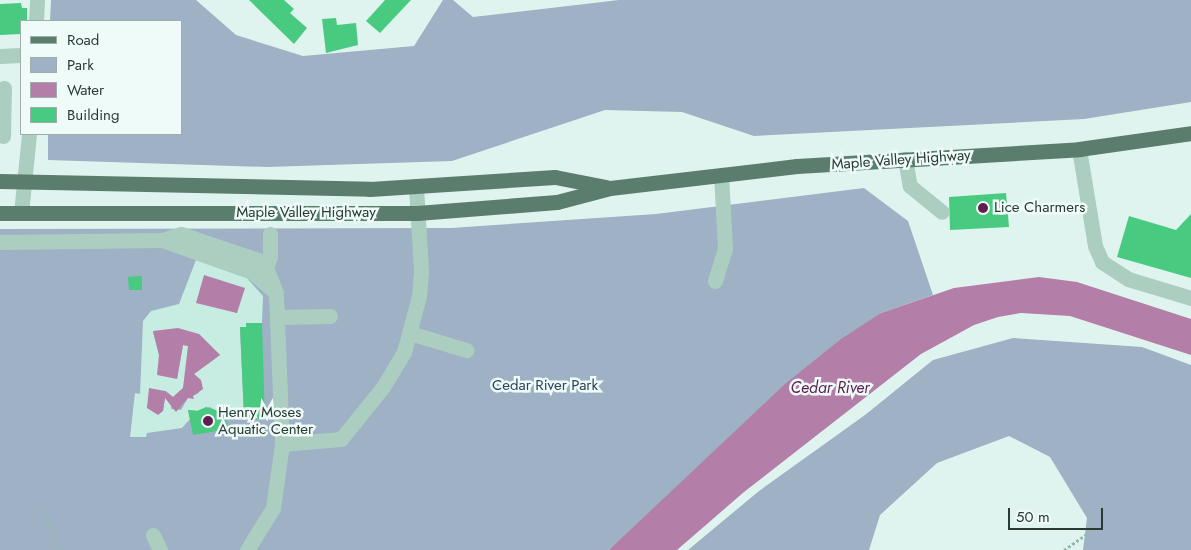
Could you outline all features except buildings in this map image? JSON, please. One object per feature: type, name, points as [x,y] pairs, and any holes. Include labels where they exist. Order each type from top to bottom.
[{"type":"main road","name":"Maple Valley Highway","points":[[0,213],[417,213],[558,202],[610,188],[721,175],[905,159],[1078,149],[1191,133]]},
{"type":"main road","name":"Maple Valley Highway","points":[[0,181],[370,189],[555,176],[610,188]]},
{"type":"street","points":[[36,20],[37,0]]},
{"type":"street","points":[[0,56],[20,55]]},
{"type":"street","points":[[4,88],[1,136],[29,135],[21,213]]},
{"type":"street","points":[[1078,149],[1095,246],[1102,262],[1128,279],[1191,298]]},
{"type":"street","points":[[905,159],[910,186],[942,212]]},
{"type":"street","points":[[714,281],[725,248],[721,175]]},
{"type":"street","points":[[282,444],[342,439],[384,387],[410,333],[421,271],[416,186]]},
{"type":"street","points":[[0,242],[162,240],[181,234],[258,260],[266,267],[276,293],[282,444],[273,508],[247,550]]},
{"type":"street","points":[[266,267],[270,257],[270,234]]},
{"type":"street","points":[[162,240],[252,272],[276,293]]},
{"type":"street","points":[[278,317],[330,316]]},
{"type":"street","points":[[410,333],[466,350]]},
{"type":"street","points":[[153,535],[160,550]]},
{"type":"path","points":[[44,511],[61,550]]},
{"type":"path","points":[[1064,550],[1090,532]]},
{"type":"green space","points":[[51,0],[196,0],[236,35],[303,56],[414,46],[443,0],[453,0],[473,17],[619,0],[1191,0],[1191,102],[1084,119],[754,136],[682,112],[605,110],[452,161],[267,167],[48,160],[48,135],[182,135],[182,20],[50,20]]},
{"type":"green space","name":"Cedar River Park","points":[[864,188],[908,221],[933,295],[881,313],[609,550],[0,550],[0,229],[451,228],[656,214]]},
{"type":"green space","points":[[1013,338],[1142,347],[1191,365],[1191,550],[1083,550],[1087,518],[1050,457],[1009,436],[937,463],[880,515],[869,550],[688,550],[759,491],[865,415],[933,360]]},
{"type":"shaded area","points":[[196,260],[245,276],[263,296],[262,323],[246,323],[246,327],[240,328],[244,415],[218,412],[210,407],[199,411],[188,410],[190,419],[182,428],[147,433],[146,437],[130,437],[135,393],[140,394],[143,321],[151,311],[179,304]],"holes":[[[205,276],[237,313],[205,303]],[[153,332],[199,334],[220,355],[194,374],[199,379],[199,393],[188,398],[181,410],[171,409],[171,402],[165,398],[163,411],[147,408],[150,395],[166,391],[173,397],[183,388],[187,378],[188,346],[183,345],[177,379],[159,355]]]},
{"type":"water","points":[[204,275],[245,288],[237,313],[196,303]]},
{"type":"water","name":"Cedar River","points":[[1039,277],[1077,282],[1191,319],[1191,355],[1070,316],[1021,313],[998,317],[974,325],[921,354],[744,492],[677,550],[609,550],[785,384],[841,339],[881,313],[954,288]]},
{"type":"water","points":[[178,328],[199,334],[220,355],[194,374],[201,380],[203,389],[193,396],[194,399],[188,398],[176,412],[165,398],[163,411],[158,415],[147,408],[149,388],[165,391],[173,397],[183,388],[188,346],[183,345],[177,379],[157,375],[159,355],[153,331]]},
{"type":"place","name":"Lice Charmers","points":[[983,208]]},
{"type":"place","name":"Henry Moses Aquatic Center","points":[[208,421]]}]
